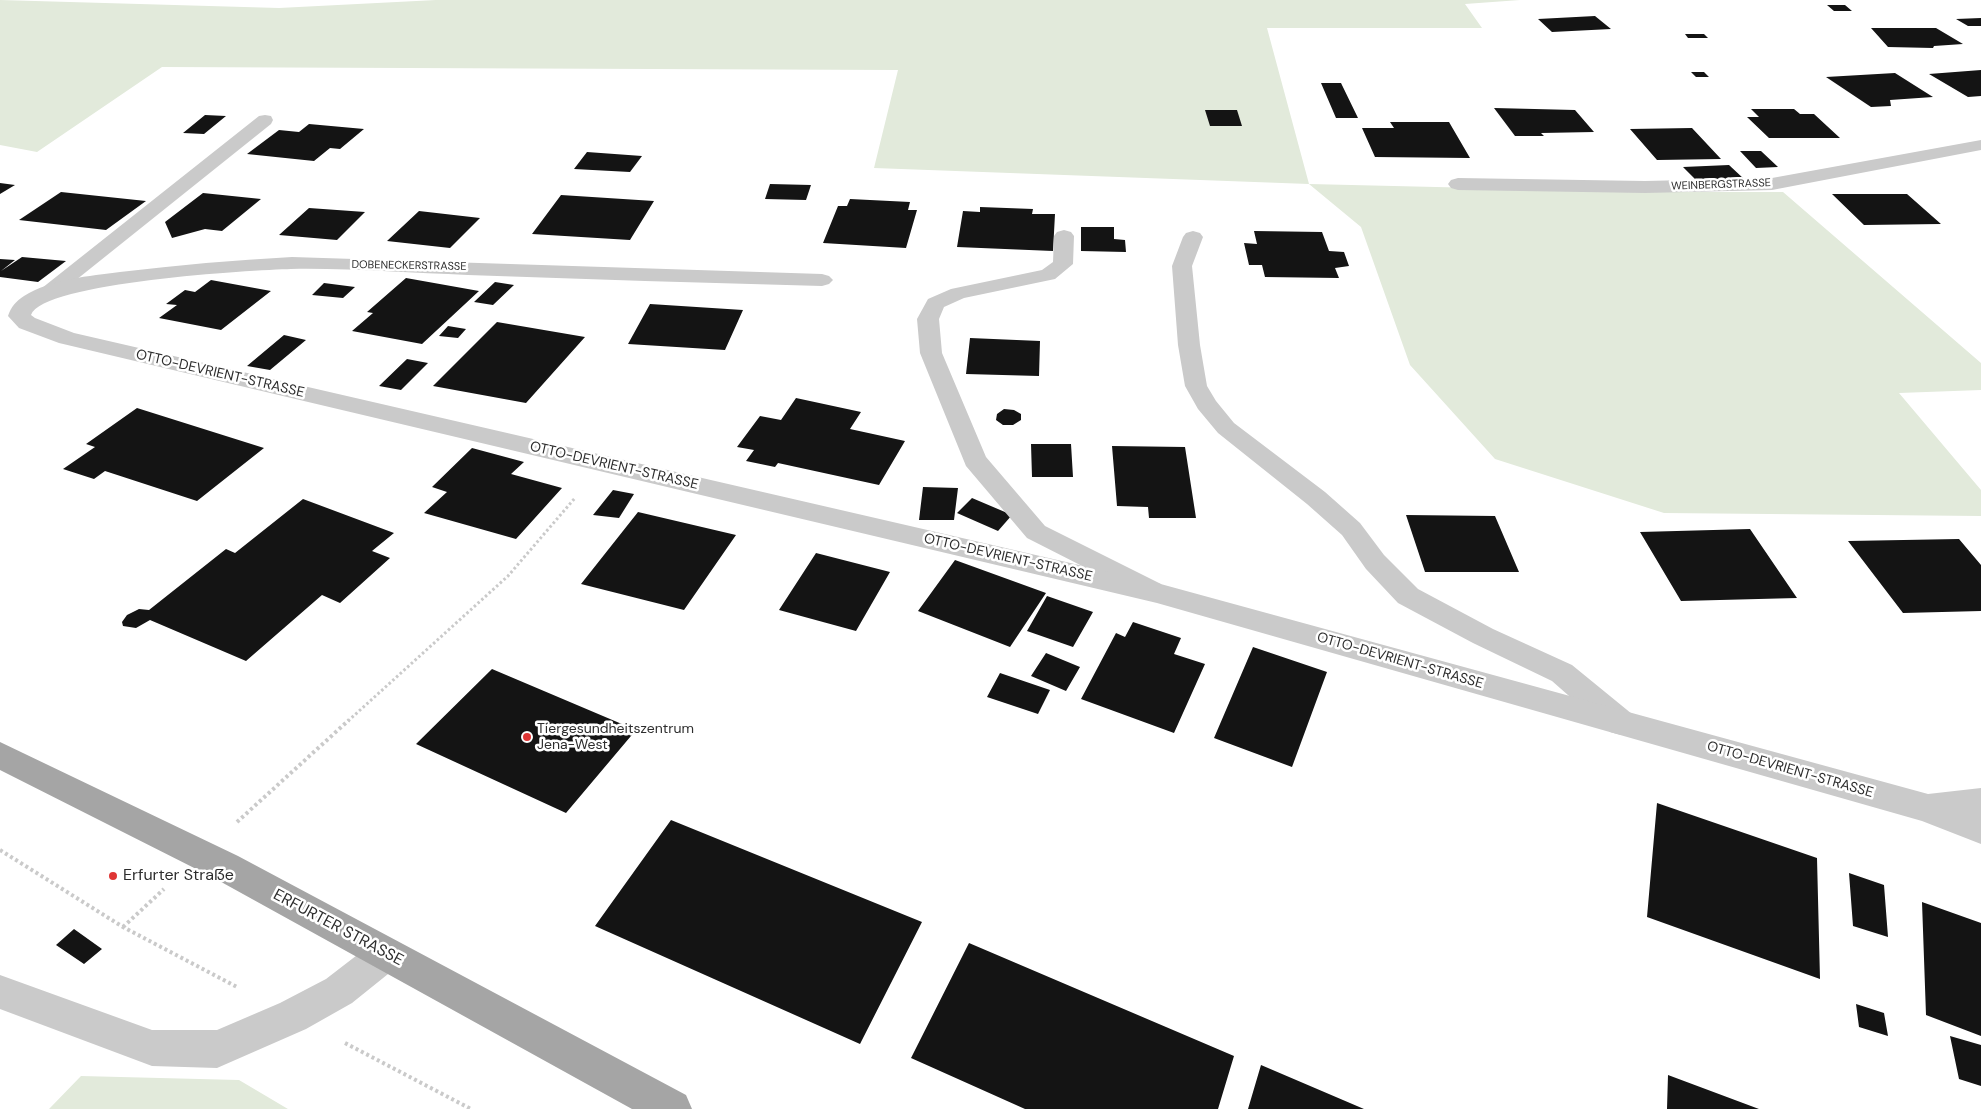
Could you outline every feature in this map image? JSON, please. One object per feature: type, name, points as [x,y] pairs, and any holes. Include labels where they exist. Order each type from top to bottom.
[{"type":"main road","name":"ERFURTER STRASSE","points":[[0,755],[201,855],[672,1109]]},
{"type":"street","name":"WEINBERGSTRASSE","points":[[1458,184],[1645,187],[1772,184],[1981,145]]},
{"type":"street","name":"DOBENECKERSTRASSE","points":[[27,323],[19,316],[22,308],[32,300],[49,292],[137,275],[201,268],[292,264],[822,280]]},
{"type":"street","name":"OTTO-DEVRIENT-STRASSE","points":[[27,323],[67,338],[1157,593],[1926,808],[1981,830]]},
{"type":"street","points":[[1926,808],[1981,802]]},
{"type":"lane","points":[[49,292],[265,120]]},
{"type":"lane","points":[[1064,236],[1063,264],[1048,275],[958,293],[935,302],[928,319],[931,353],[975,460],[1036,532],[1157,593]]},
{"type":"lane","points":[[1193,238],[1182,266],[1188,345],[1196,386],[1206,404],[1226,428],[1316,498],[1351,529],[1375,562],[1408,596],[1483,636],[1562,673],[1621,723]]},
{"type":"lane","points":[[0,992],[152,1048],[217,1049],[293,1016],[339,991],[386,954]]},
{"type":"path","points":[[123,927],[508,576],[605,464]]},
{"type":"path","points":[[0,850],[123,927],[471,1109]]},
{"type":"green space","points":[[0,0],[279,8],[436,0],[1520,0],[1465,4],[1482,28],[1267,28],[1309,184],[874,168],[898,70],[162,67],[37,152],[0,145]]},
{"type":"green space","points":[[1309,184],[1648,192],[1783,192],[1981,363],[1981,390],[1899,393],[1981,490],[1981,516],[1664,513],[1495,459],[1410,365],[1361,227]]},
{"type":"green space","points":[[81,1076],[239,1080],[288,1109],[49,1109]]},
{"type":"building","points":[[1827,5],[1845,5],[1852,11],[1834,11]]},
{"type":"building","points":[[1595,16],[1611,29],[1552,32],[1538,19]]},
{"type":"building","points":[[1981,18],[1981,26],[1968,26],[1956,19]]},
{"type":"building","points":[[1871,28],[1936,28],[1963,44],[1934,46],[1933,48],[1888,47]]},
{"type":"building","points":[[1685,34],[1704,34],[1708,38],[1688,38]]},
{"type":"building","points":[[1981,70],[1981,96],[1968,97],[1929,74]]},
{"type":"building","points":[[1691,72],[1704,72],[1709,77],[1696,77]]},
{"type":"building","points":[[1895,73],[1933,97],[1890,100],[1891,106],[1871,107],[1826,77]]},
{"type":"building","points":[[1321,83],[1341,83],[1358,118],[1336,118]]},
{"type":"building","points":[[1494,108],[1575,110],[1594,132],[1541,133],[1544,136],[1515,136]]},
{"type":"building","points":[[1751,109],[1794,109],[1800,114],[1814,114],[1840,138],[1769,138],[1747,117],[1759,117]]},
{"type":"building","points":[[1205,110],[1237,110],[1242,126],[1210,126]]},
{"type":"building","points":[[205,115],[226,116],[204,134],[183,133]]},
{"type":"building","points":[[1390,122],[1449,122],[1470,158],[1375,157],[1362,128],[1394,128]]},
{"type":"building","points":[[309,124],[364,129],[340,149],[330,148],[314,161],[247,154],[279,130],[299,132]]},
{"type":"building","points":[[1692,128],[1721,159],[1657,160],[1630,129]]},
{"type":"building","points":[[1740,151],[1761,151],[1778,167],[1756,168]]},
{"type":"building","points":[[587,152],[642,156],[630,172],[574,169]]},
{"type":"building","points":[[1729,165],[1744,179],[1697,181],[1683,167]]},
{"type":"building","points":[[0,183],[15,185],[0,194]]},
{"type":"building","points":[[770,184],[811,185],[806,200],[765,199]]},
{"type":"building","points":[[61,192],[146,201],[106,230],[19,220]]},
{"type":"building","points":[[203,193],[261,199],[222,231],[205,229],[172,238],[165,222]]},
{"type":"building","points":[[1832,194],[1907,194],[1941,224],[1864,225]]},
{"type":"building","points":[[561,195],[654,201],[630,240],[532,234]]},
{"type":"building","points":[[850,199],[910,202],[908,210],[917,210],[906,248],[823,243],[838,206],[847,206]]},
{"type":"building","points":[[980,207],[1033,209],[1032,214],[1055,214],[1053,251],[957,247],[963,211],[980,212]]},
{"type":"building","points":[[309,208],[365,212],[337,240],[279,235]]},
{"type":"building","points":[[419,211],[480,218],[450,248],[387,241]]},
{"type":"building","points":[[1081,227],[1114,227],[1114,239],[1125,240],[1126,252],[1081,251]]},
{"type":"building","points":[[1254,231],[1322,232],[1329,251],[1344,252],[1349,266],[1335,268],[1339,278],[1265,277],[1262,265],[1249,265],[1244,243],[1257,244]]},
{"type":"building","points":[[22,257],[66,261],[38,282],[0,277],[0,259],[15,260],[1,271]]},
{"type":"building","points":[[406,278],[479,291],[422,344],[352,331],[373,313],[367,312]]},
{"type":"building","points":[[211,280],[271,291],[221,330],[159,318],[177,305],[166,304],[185,290],[195,292]]},
{"type":"building","points":[[495,282],[514,285],[493,305],[474,302]]},
{"type":"building","points":[[324,283],[355,287],[343,298],[312,295]]},
{"type":"building","points":[[650,304],[743,310],[725,350],[628,344]]},
{"type":"building","points":[[497,322],[585,337],[526,403],[433,386]]},
{"type":"building","points":[[448,326],[466,329],[458,338],[439,336]]},
{"type":"building","points":[[284,335],[306,340],[270,370],[247,366]]},
{"type":"building","points":[[970,338],[1040,341],[1039,376],[966,374]]},
{"type":"building","points":[[407,359],[428,363],[401,390],[379,386]]},
{"type":"building","points":[[796,398],[861,412],[850,429],[905,441],[879,485],[778,463],[775,467],[746,461],[754,450],[737,447],[760,416],[781,420]]},
{"type":"building","points":[[137,408],[264,448],[197,501],[105,471],[94,479],[63,469],[95,447],[86,444]]},
{"type":"building","points":[[1004,409],[1014,410],[1021,414],[1021,420],[1013,425],[1003,425],[996,420],[997,414]]},
{"type":"building","points":[[1031,444],[1071,444],[1073,477],[1032,477]]},
{"type":"building","points":[[1112,446],[1185,447],[1196,518],[1149,518],[1148,507],[1117,506]]},
{"type":"building","points":[[472,448],[524,462],[511,474],[562,488],[516,539],[424,513],[447,492],[432,487]]},
{"type":"building","points":[[923,487],[958,488],[954,520],[919,520]]},
{"type":"building","points":[[613,490],[634,494],[619,518],[593,515]]},
{"type":"building","points":[[972,498],[1012,515],[998,531],[957,513]]},
{"type":"building","points":[[303,499],[394,533],[372,551],[390,558],[340,603],[322,595],[246,661],[150,620],[136,628],[123,626],[122,622],[127,615],[139,609],[149,610],[226,549],[235,553]]},
{"type":"building","points":[[638,512],[736,535],[684,610],[581,584]]},
{"type":"building","points":[[1406,515],[1495,516],[1519,572],[1425,572]]},
{"type":"building","points":[[1750,529],[1797,598],[1681,601],[1640,532]]},
{"type":"building","points":[[1959,539],[1981,565],[1981,611],[1903,613],[1848,541]]},
{"type":"building","points":[[816,553],[890,572],[856,631],[779,610]]},
{"type":"building","points":[[955,560],[1046,593],[1010,647],[918,611]]},
{"type":"building","points":[[1047,596],[1093,612],[1073,647],[1027,631]]},
{"type":"building","points":[[1133,622],[1181,638],[1174,654],[1205,664],[1174,733],[1081,699],[1116,633],[1125,637]]},
{"type":"building","points":[[1253,647],[1327,672],[1292,767],[1214,738]]},
{"type":"building","points":[[1046,653],[1080,667],[1066,691],[1031,676]]},
{"type":"building","name":"Tiergesundheitszentrum Jena-West","points":[[492,669],[636,730],[566,813],[416,744]]},
{"type":"building","points":[[1000,673],[1050,690],[1038,714],[987,697]]},
{"type":"building","points":[[1657,803],[1817,858],[1820,979],[1647,917]]},
{"type":"building","points":[[671,820],[922,922],[860,1044],[595,926]]},
{"type":"building","points":[[1849,873],[1884,885],[1888,937],[1853,926]]},
{"type":"building","points":[[1922,902],[1981,923],[1981,1036],[1926,1015]]},
{"type":"building","points":[[74,929],[102,949],[84,964],[56,945]]},
{"type":"building","points":[[969,943],[1234,1056],[1218,1109],[1025,1109],[911,1058]]},
{"type":"building","points":[[1856,1004],[1884,1013],[1888,1036],[1859,1027]]},
{"type":"building","points":[[1950,1036],[1981,1045],[1981,1086],[1959,1079]]},
{"type":"building","points":[[1261,1065],[1364,1109],[1248,1109]]},
{"type":"building","points":[[1668,1075],[1759,1109],[1667,1109]]},
{"type":"place","name":"Tiergesundheitszentrum Jena-West","points":[[527,737]]},
{"type":"place","name":"Erfurter Straẞe","points":[[113,876]]}]
